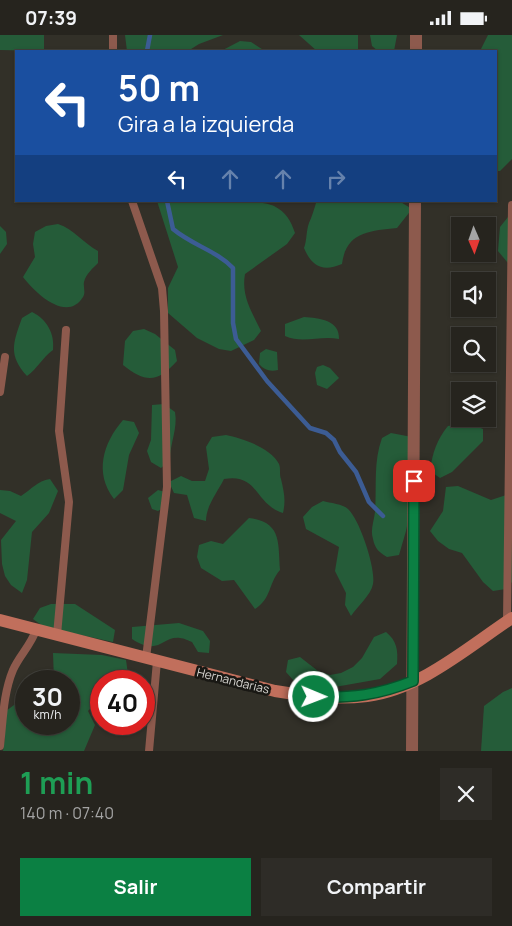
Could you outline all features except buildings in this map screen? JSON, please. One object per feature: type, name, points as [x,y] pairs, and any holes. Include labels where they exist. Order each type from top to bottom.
[{"type":"street","points":[[416,35],[416,50]]},
{"type":"street","points":[[412,751],[415,202]]},
{"type":"street","name":"Hernandarias","points":[[0,620],[275,691],[314,697],[369,696],[388,691],[413,681],[510,620]]},
{"type":"lane","points":[[113,35],[113,50]]},
{"type":"lane","points":[[132,202],[162,288],[164,311],[167,487],[151,660],[149,751]]},
{"type":"lane","points":[[510,620],[512,205]]},
{"type":"lane","points":[[57,635],[69,502],[59,431],[66,329]]},
{"type":"lane","points":[[0,392],[5,357]]},
{"type":"lane","points":[[0,746],[6,695],[13,670],[33,639],[36,630]]},
{"type":"green space","points":[[0,35],[44,35],[44,50],[0,50]]},
{"type":"green space","points":[[125,35],[223,35],[199,44],[190,50],[127,50]]},
{"type":"green space","points":[[299,35],[358,35],[358,50],[316,50]]},
{"type":"green space","points":[[370,35],[397,35],[394,50],[377,50],[372,46]]},
{"type":"green space","points":[[488,35],[512,35],[512,159],[500,171],[497,171],[497,50],[480,50]]},
{"type":"green space","points":[[240,41],[251,42],[263,50],[223,50]]},
{"type":"green space","points":[[157,202],[265,203],[274,206],[288,217],[295,233],[287,244],[245,274],[246,297],[261,331],[254,340],[231,351],[219,349],[197,338],[168,313],[168,288],[178,267]]},
{"type":"green space","points":[[401,202],[412,209],[397,228],[368,232],[354,239],[344,253],[342,264],[329,268],[315,264],[304,248],[308,226],[316,203]]},
{"type":"green space","points":[[512,212],[512,268],[498,251],[500,227]]},
{"type":"green space","points":[[58,224],[69,229],[98,251],[98,263],[85,279],[83,297],[76,304],[69,307],[52,303],[35,291],[23,277],[35,257],[33,244],[35,232],[46,226]]},
{"type":"green space","points":[[0,226],[6,232],[7,244],[0,254]]},
{"type":"green space","points":[[32,312],[42,319],[49,328],[53,338],[53,350],[27,376],[17,362],[14,349],[16,335],[22,318]]},
{"type":"green space","points":[[304,317],[328,321],[336,328],[339,339],[298,339],[285,336],[285,324]]},
{"type":"green space","points":[[144,329],[155,334],[175,350],[177,361],[157,377],[151,378],[138,375],[123,365],[125,341],[133,331]]},
{"type":"green space","points":[[266,349],[277,352],[278,370],[267,370],[259,364],[260,353]]},
{"type":"green space","points":[[323,365],[330,368],[339,378],[327,389],[317,385],[315,373],[317,367]]},
{"type":"green space","points":[[164,404],[175,412],[176,418],[170,460],[161,468],[151,462],[147,451],[151,440],[152,405]]},
{"type":"green space","points":[[123,420],[134,422],[139,433],[129,455],[123,490],[114,499],[104,479],[104,458],[110,438]]},
{"type":"green space","points":[[448,426],[478,427],[483,429],[483,441],[452,472],[440,478],[430,471],[436,447]]},
{"type":"green space","points":[[391,433],[412,437],[418,472],[399,555],[387,557],[376,548],[372,526],[375,512],[379,447],[382,438]]},
{"type":"green space","points":[[226,435],[256,445],[275,458],[280,466],[280,477],[284,492],[283,513],[266,503],[250,485],[235,478],[224,479],[210,505],[206,521],[194,518],[187,495],[174,493],[169,482],[181,476],[192,481],[205,481],[209,469],[206,447],[212,437]]},
{"type":"green space","points":[[50,479],[58,491],[49,513],[32,532],[27,580],[22,593],[11,585],[5,576],[2,564],[1,540],[16,521],[0,513],[0,490],[10,491],[21,496],[38,483]]},
{"type":"green space","points":[[458,486],[491,500],[512,493],[512,582],[506,589],[493,591],[483,582],[462,553],[449,549],[438,541],[430,531],[443,511],[446,487]]},
{"type":"green space","points":[[158,490],[169,493],[168,505],[158,511],[152,509],[148,498]]},
{"type":"green space","points":[[323,501],[348,509],[357,523],[370,557],[373,577],[372,588],[351,616],[345,605],[346,593],[335,571],[339,547],[306,529],[303,517],[312,507]]},
{"type":"green space","points":[[249,518],[260,520],[273,529],[279,551],[280,570],[273,580],[267,596],[255,609],[234,580],[222,581],[201,568],[197,557],[199,545],[211,541],[223,544]]},
{"type":"green space","points":[[51,604],[75,604],[115,630],[113,642],[44,627],[33,619],[40,608]]},
{"type":"green space","points":[[179,623],[203,631],[210,641],[209,653],[198,652],[192,642],[182,638],[174,638],[154,646],[141,644],[132,639],[132,627]]},
{"type":"green space","points":[[386,632],[396,646],[397,664],[380,679],[318,690],[294,681],[286,672],[288,660],[300,657],[318,671],[330,675],[341,673],[353,667],[362,658],[374,637]]},
{"type":"green space","points":[[53,653],[102,655],[126,660],[127,670],[90,670],[90,709],[88,711],[90,715],[91,735],[84,751],[3,751],[5,737],[2,714],[15,704],[15,735],[80,735],[80,670],[54,670]]},
{"type":"green space","points":[[512,688],[512,751],[481,751],[484,706],[503,692]]},
{"type":"waterway","points":[[147,50],[150,35]]},
{"type":"waterway","points":[[167,202],[173,229],[180,235],[220,257],[233,268],[233,323],[236,339],[267,381],[310,428],[326,433],[334,440],[340,452],[356,472],[369,502],[383,516]]},
{"type":"route","points":[[314,697],[369,696],[413,681],[414,481]]}]
